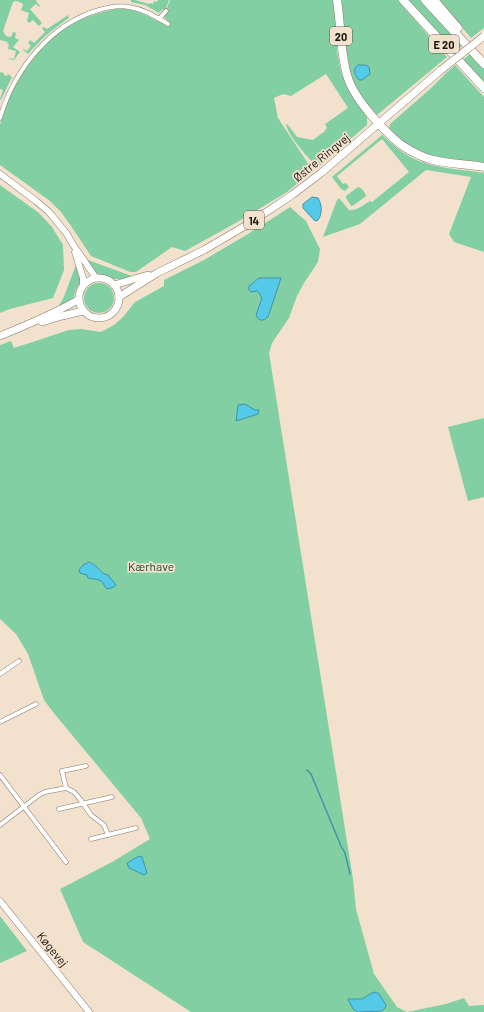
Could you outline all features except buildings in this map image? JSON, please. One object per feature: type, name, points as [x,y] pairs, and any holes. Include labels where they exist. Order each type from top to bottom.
[{"type":"highway","name":"20","points":[[338,0],[342,57],[349,81],[358,97],[379,124]]},
{"type":"highway","name":"E 20","points":[[404,0],[484,88]]},
{"type":"highway","name":"E 20","points":[[425,0],[484,64]]},
{"type":"highway","points":[[434,0],[484,60]]},
{"type":"highway","points":[[379,124],[400,144],[421,156],[433,160],[484,167]]},
{"type":"main road","name":"Østre Ringvej","points":[[119,297],[157,273],[211,246],[250,223],[286,199],[321,173],[441,70],[484,36]]},
{"type":"main road","name":"Østre Ringvej","points":[[114,285],[157,273]]},
{"type":"main road","points":[[96,278],[106,279],[114,285],[119,297],[117,308],[112,314],[105,318],[91,317],[83,311],[78,300],[83,284],[96,278]]},
{"type":"main road","points":[[0,336],[60,310],[78,300]]},
{"type":"main road","points":[[23,327],[83,311]]},
{"type":"street","points":[[0,118],[11,90],[28,62],[46,42],[72,22],[96,11],[122,6],[140,10],[168,24]]},
{"type":"street","points":[[159,19],[166,11]]},
{"type":"street","points":[[0,174],[49,212],[67,234],[96,278]]},
{"type":"street","points":[[72,243],[83,278],[83,284]]},
{"type":"street","points":[[0,674],[19,661]]},
{"type":"street","points":[[0,722],[36,704]]},
{"type":"street","points":[[66,788],[62,772],[86,766]]},
{"type":"street","points":[[0,776],[66,862]]},
{"type":"street","points":[[0,825],[39,794],[66,788],[74,792],[91,815],[104,825],[108,835]]},
{"type":"street","points":[[59,809],[112,797]]},
{"type":"street","points":[[91,838],[136,828]]},
{"type":"street","name":"Køgevej","points":[[0,901],[90,1012]]},
{"type":"green space","points":[[0,0],[36,0],[40,6],[39,7],[36,4],[30,9],[42,23],[39,26],[33,20],[29,23],[27,21],[29,13],[21,10],[23,5],[22,3],[16,1],[13,2],[3,31],[6,36],[11,37],[13,32],[16,33],[15,38],[19,40],[13,47],[20,52],[14,60],[9,58],[14,59],[16,51],[8,49],[8,42],[0,40]]},
{"type":"green space","points":[[131,0],[153,4],[154,1],[157,2],[158,0],[169,0],[165,11],[163,9],[159,13],[145,5],[131,2]]},
{"type":"green space","points":[[170,0],[333,0],[337,34],[337,52],[341,72],[345,83],[366,113],[367,125],[318,167],[298,145],[287,129],[286,124],[297,137],[313,140],[325,131],[327,128],[325,124],[348,108],[326,74],[291,96],[283,94],[274,98],[278,118],[313,171],[287,192],[234,224],[185,251],[172,247],[136,272],[130,272],[91,256],[61,212],[50,201],[0,165],[0,125],[4,111],[17,83],[36,55],[58,33],[80,20],[116,9],[137,11],[167,26],[169,23],[164,16]]},
{"type":"green space","points":[[340,0],[398,0],[447,57],[377,115],[359,94],[351,79],[347,67]]},
{"type":"green space","points":[[408,0],[420,0],[462,46],[455,52]]},
{"type":"green space","points":[[439,0],[484,0],[484,28],[471,38]]},
{"type":"green space","points":[[68,15],[69,18],[47,34],[28,54],[23,50],[27,51],[31,46],[28,43],[30,40],[34,43],[45,32],[42,28],[44,27],[47,29]]},
{"type":"green space","points":[[470,54],[484,69],[484,83],[463,60]]},
{"type":"green space","points":[[455,65],[484,97],[484,165],[433,158],[401,141],[389,128],[390,124]]},
{"type":"green space","points":[[0,72],[7,76],[8,74],[12,77],[1,100],[3,90],[0,89]]},
{"type":"green space","points":[[382,135],[405,154],[422,162],[440,167],[484,173],[484,252],[454,242],[449,234],[471,177],[426,170],[360,224],[323,237],[339,198],[349,210],[357,209],[370,201],[372,202],[409,172],[382,139],[337,176],[343,184],[346,183],[349,187],[345,191],[341,189],[332,177]]},
{"type":"green space","points":[[0,185],[39,213],[52,227],[63,245],[64,270],[53,298],[0,313]]},
{"type":"green space","points":[[358,187],[363,190],[366,196],[351,206],[346,196]]},
{"type":"green space","name":"Kærhave","points":[[290,207],[306,221],[320,249],[318,262],[297,296],[289,318],[272,343],[269,353],[353,879],[356,909],[374,974],[397,1007],[407,1012],[191,1012],[83,942],[60,889],[112,862],[150,839],[141,818],[44,700],[28,654],[16,634],[0,619],[0,345],[11,341],[14,348],[69,330],[81,329],[101,332],[114,325],[123,317],[135,302],[164,286],[164,280],[204,260]]},
{"type":"green space","points":[[88,260],[132,276],[123,279],[115,279],[95,273],[86,261]]},
{"type":"green space","points":[[76,265],[81,276],[80,282],[73,299],[60,307],[59,305],[63,299]]},
{"type":"green space","points":[[99,283],[110,287],[114,298],[110,309],[99,313],[88,309],[84,298],[88,287]]},
{"type":"green space","points":[[484,418],[484,497],[468,501],[448,427]]},
{"type":"green space","points":[[0,916],[27,951],[0,963]]},
{"type":"green space","points":[[464,998],[469,1006],[484,1005],[484,1012],[407,1012],[446,1004]]},
{"type":"water","points":[[358,65],[366,65],[369,67],[370,74],[362,80],[359,80],[356,76],[355,69]]},
{"type":"water","points":[[312,197],[318,198],[321,206],[321,213],[317,221],[314,220],[303,208],[303,204]]},
{"type":"water","points":[[259,278],[281,278],[268,317],[261,320],[258,319],[256,315],[262,298],[257,291],[251,292],[249,290],[249,286]]},
{"type":"water","points":[[245,404],[255,410],[259,410],[258,414],[236,421],[238,405]]},
{"type":"water","points":[[89,562],[108,575],[116,585],[107,589],[101,581],[88,578],[87,575],[80,573],[79,570],[83,565]]},
{"type":"water","points":[[139,856],[142,857],[147,873],[144,875],[129,868],[127,863]]},
{"type":"water","points":[[375,992],[379,994],[386,1005],[382,1011],[358,1012],[353,1009],[348,999],[362,999]]},
{"type":"waterway","points":[[307,770],[311,774],[345,853],[350,874]]}]
